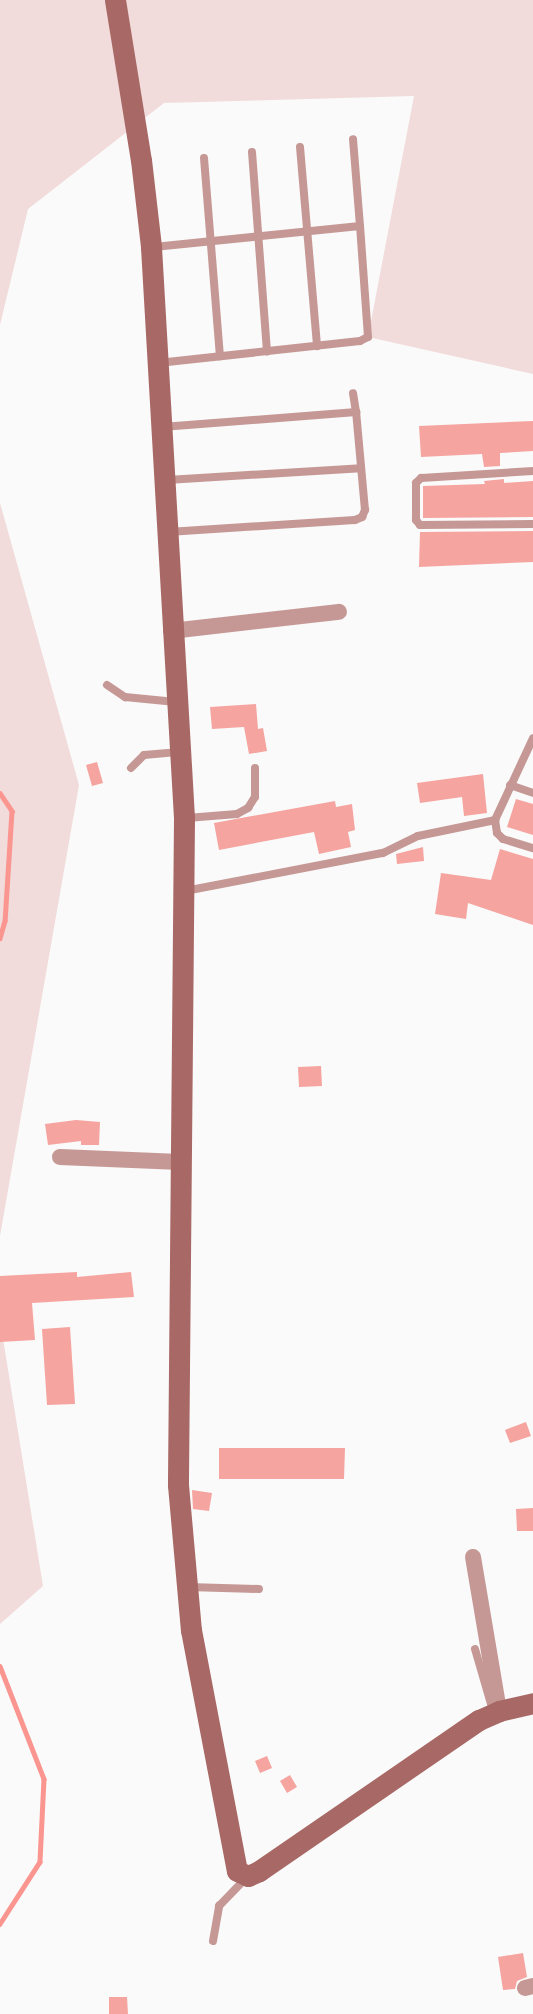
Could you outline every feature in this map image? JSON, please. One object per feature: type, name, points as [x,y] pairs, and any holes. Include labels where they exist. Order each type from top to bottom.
[{"type":"street","points":[[115,0],[141,160],[151,247],[159,428],[168,532],[184,818],[178,1485],[194,1645],[237,1871],[248,1876],[479,1720],[496,1712],[533,1703]]},
{"type":"street","points":[[172,631],[339,612]]},
{"type":"street","points":[[60,1157],[180,1162]]},
{"type":"street","points":[[473,1557],[496,1712]]},
{"type":"lane","points":[[156,363],[317,346],[368,337],[353,139]]},
{"type":"lane","points":[[300,147],[317,346]]},
{"type":"lane","points":[[252,152],[267,351]]},
{"type":"lane","points":[[204,158],[208,240],[220,356]]},
{"type":"lane","points":[[151,247],[360,226]]},
{"type":"lane","points":[[168,532],[355,520],[362,517],[365,510],[353,393]]},
{"type":"lane","points":[[159,428],[356,412]]},
{"type":"lane","points":[[164,481],[360,468]]},
{"type":"lane","points":[[533,471],[421,478],[416,483],[416,520],[420,525],[533,524]]},
{"type":"lane","points":[[107,685],[125,697],[176,702]]},
{"type":"lane","points":[[533,738],[495,820],[497,833],[503,839],[533,848]]},
{"type":"lane","points":[[131,768],[144,755],[180,752]]},
{"type":"lane","points":[[184,818],[237,814],[248,808],[254,797],[255,768]]},
{"type":"lane","points":[[510,785],[533,793]]},
{"type":"lane","points":[[185,891],[383,853],[418,836],[495,820]]},
{"type":"lane","points":[[188,1587],[259,1589]]},
{"type":"lane","points":[[475,1649],[496,1712]]},
{"type":"lane","points":[[213,1941],[219,1906],[248,1876]]},
{"type":"shaded area","points":[[0,0],[533,0],[533,374],[368,337],[414,96],[164,103],[28,209],[0,325]]},
{"type":"shaded area","points":[[0,503],[79,785],[0,1236]]},
{"type":"shaded area","points":[[0,1320],[43,1586],[0,1624]]},
{"type":"building","points":[[533,421],[533,451],[500,453],[500,466],[484,467],[482,454],[421,457],[419,426]]},
{"type":"building","points":[[504,479],[504,483],[533,481],[533,517],[423,518],[423,486],[485,484],[484,481]]},
{"type":"building","points":[[533,531],[533,562],[419,567],[420,532]]},
{"type":"building","points":[[256,704],[258,729],[263,728],[267,751],[249,754],[244,727],[212,729],[210,707]]},
{"type":"building","points":[[97,762],[103,783],[92,786],[86,765]]},
{"type":"building","points":[[483,774],[487,813],[464,816],[462,797],[420,803],[417,783]]},
{"type":"building","points":[[516,799],[533,804],[533,835],[507,827]]},
{"type":"building","points":[[335,801],[336,807],[352,804],[355,830],[348,832],[351,847],[319,854],[314,832],[219,850],[214,823]]},
{"type":"building","points":[[423,847],[424,861],[397,864],[396,854]]},
{"type":"building","points":[[500,849],[533,859],[533,925],[468,903],[466,919],[435,914],[441,873],[491,880]]},
{"type":"building","points":[[321,1066],[322,1086],[299,1087],[298,1067]]},
{"type":"building","points":[[76,1120],[100,1122],[99,1145],[81,1145],[81,1141],[48,1145],[45,1124]]},
{"type":"building","points":[[77,1272],[77,1277],[131,1272],[134,1297],[32,1303],[35,1340],[0,1342],[0,1276]]},
{"type":"building","points":[[70,1327],[75,1404],[47,1405],[42,1329]]},
{"type":"building","points":[[526,1422],[531,1436],[510,1443],[505,1430]]},
{"type":"building","points":[[219,1448],[345,1448],[344,1479],[219,1479]]},
{"type":"building","points":[[192,1490],[212,1493],[209,1511],[193,1509]]},
{"type":"building","points":[[533,1508],[533,1531],[517,1531],[516,1509]]},
{"type":"building","points":[[267,1756],[272,1768],[260,1773],[255,1761]]},
{"type":"building","points":[[290,1775],[297,1787],[287,1793],[280,1781]]},
{"type":"building","points":[[523,1953],[527,1977],[517,1981],[515,1989],[503,1990],[498,1957]]},
{"type":"building","points":[[109,1997],[127,1997],[128,2014],[109,2014]]},
{"type":"waterway","points":[[0,793],[12,811],[5,921],[0,938]]},
{"type":"waterway","points":[[0,1666],[44,1779],[40,1862],[0,1924]]}]
